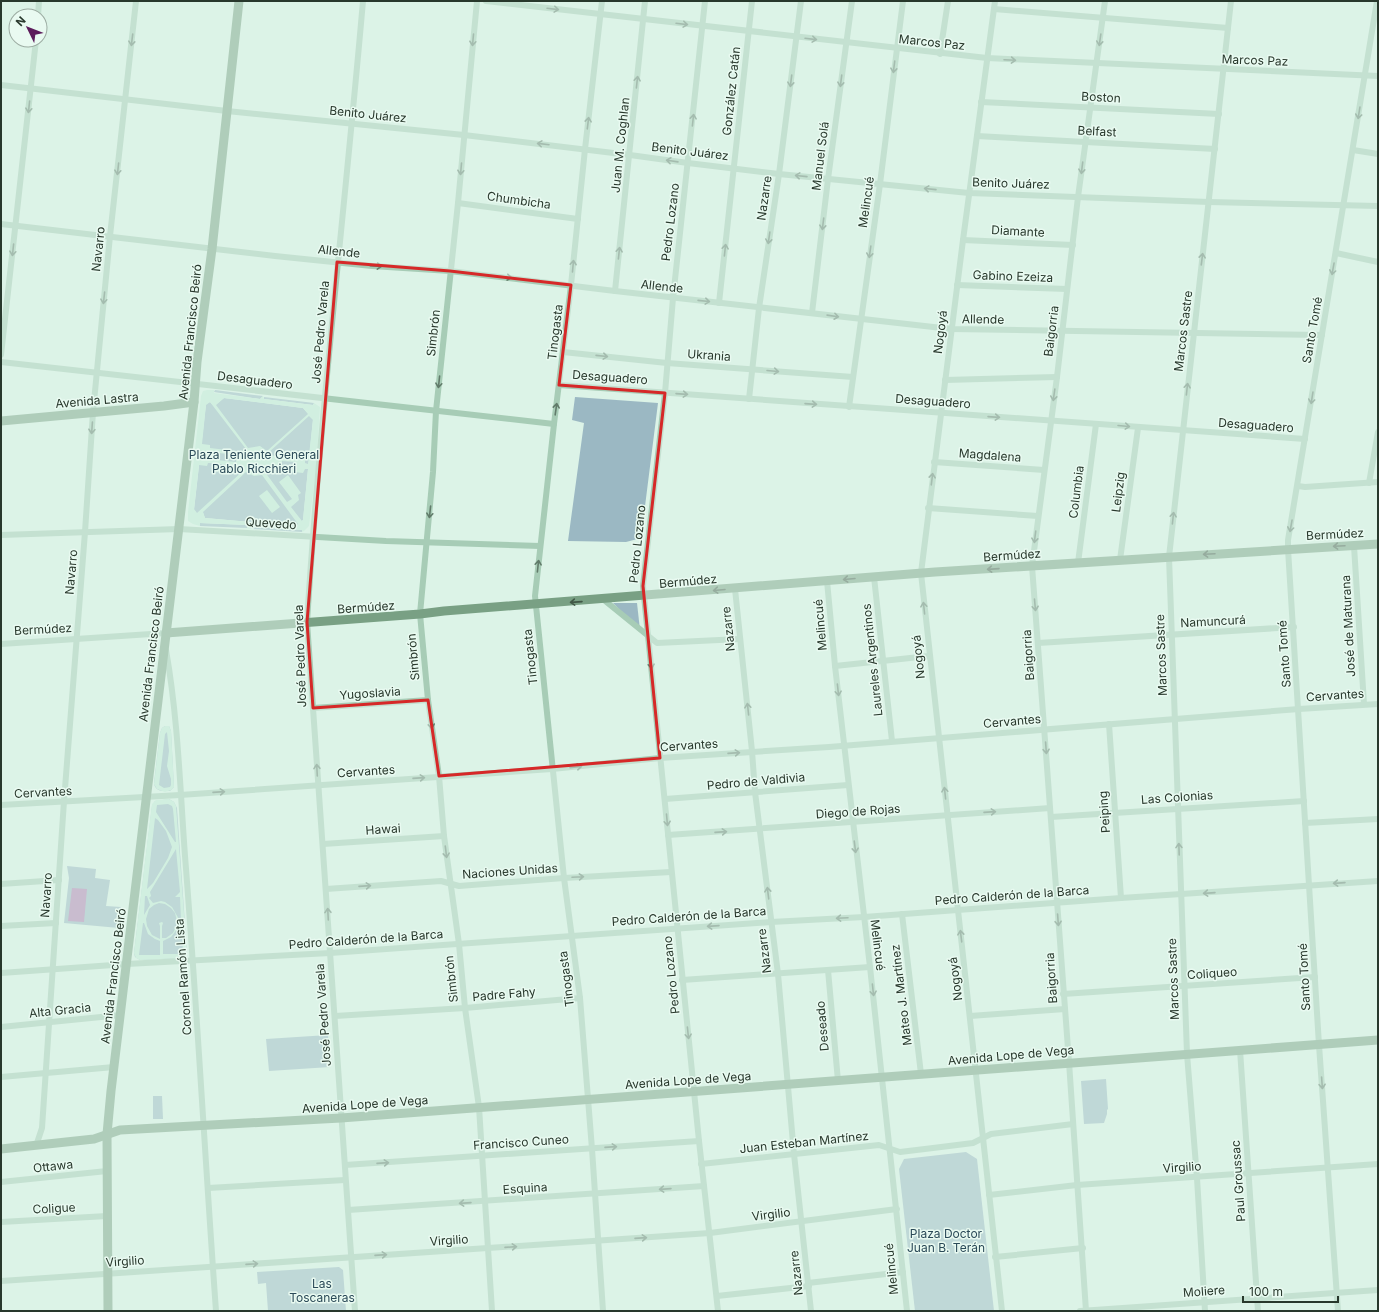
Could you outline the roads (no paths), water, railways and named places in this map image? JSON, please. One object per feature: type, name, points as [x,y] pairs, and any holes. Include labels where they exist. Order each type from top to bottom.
[{"type":"main road","name":"Avenida Francisco Beiró","points":[[108,1311],[107,1134],[194,402],[197,362],[212,248],[239,1]]},
{"type":"main road","name":"Avenida Lastra","points":[[1,421],[194,402]]},
{"type":"main road","name":"Bermúdez","points":[[166,633],[604,600],[920,573],[1169,556],[1378,544]]},
{"type":"main road","name":"Avenida Lope de Vega","points":[[1,1150],[94,1139],[120,1130],[341,1118],[788,1085],[1069,1062],[1378,1040]]},
{"type":"street","name":"Navarro","points":[[36,1146],[42,1128],[64,801],[96,374],[136,1]]},
{"type":"street","name":"José Pedro Varela","points":[[355,1311],[307,622],[337,262],[352,124],[363,1]]},
{"type":"street","name":"Simbrón","points":[[477,1],[436,411],[433,472],[420,614],[428,700],[439,776],[444,836],[459,944],[465,1008],[479,1107],[492,1311]]},
{"type":"street","name":"Marcos Paz","points":[[486,1],[940,54],[987,58],[1378,76]]},
{"type":"street","name":"Tinogasta","points":[[602,1],[571,285],[540,546],[535,605],[564,878],[580,998],[603,1311]]},
{"type":"street","name":"Juan M. Coghlan","points":[[615,291],[645,1]]},
{"type":"street","name":"Pedro Lozano","points":[[705,1],[673,298],[665,393],[643,586],[682,980],[718,1311]]},
{"type":"street","name":"González Catán","points":[[719,303],[752,1]]},
{"type":"street","name":"Nazarre","points":[[749,399],[759,308],[779,174],[801,1]]},
{"type":"street","name":"Manuel Solá","points":[[812,313],[852,1]]},
{"type":"street","name":"Melincué","points":[[849,407],[880,184],[903,1]]},
{"type":"street","points":[[940,54],[948,1]]},
{"type":"street","name":"Nogoyá","points":[[995,1],[920,573],[1002,1311]]},
{"type":"street","name":"Baigorria","points":[[1084,1311],[1082,1248],[1032,566],[1085,142],[1105,1]]},
{"type":"street","name":"Marcos Sastre","points":[[1205,1311],[1197,1178],[1187,1054],[1180,895],[1169,556],[1231,1]]},
{"type":"street","name":"Santo Tomé","points":[[1338,1311],[1319,1045],[1288,540],[1366,75],[1377,1]]},
{"type":"street","points":[[994,9],[1228,28]]},
{"type":"street","points":[[1,355],[35,48]]},
{"type":"street","name":"Benito Juárez","points":[[1,85],[226,111],[464,135],[779,174],[969,193],[1209,202],[1378,206]]},
{"type":"street","name":"Boston","points":[[981,102],[1219,114]]},
{"type":"street","name":"Belfast","points":[[977,136],[1215,148]]},
{"type":"street","points":[[1353,150],[1378,154]]},
{"type":"street","name":"Chumbicha","points":[[458,203],[578,219]]},
{"type":"street","name":"Allende","points":[[1,224],[337,262],[450,271],[812,313],[860,320],[952,329],[1062,332],[1322,335]]},
{"type":"street","name":"Diamante","points":[[963,240],[1073,245]]},
{"type":"street","points":[[1336,253],[1378,262]]},
{"type":"street","name":"Gabino Ezeiza","points":[[957,285],[1067,288]]},
{"type":"street","name":"Ukrania","points":[[563,352],[667,363],[853,377]]},
{"type":"street","name":"Desaguadero","points":[[1,362],[96,374],[554,424]]},
{"type":"street","points":[[945,380],[1056,377]]},
{"type":"street","name":"Desaguadero","points":[[559,385],[1305,439]]},
{"type":"street","name":"Columbia","points":[[1078,563],[1096,424]]},
{"type":"street","name":"Leipzig","points":[[1120,560],[1138,428]]},
{"type":"street","points":[[1370,483],[1378,432]]},
{"type":"street","name":"Magdalena","points":[[934,462],[1044,470]]},
{"type":"street","points":[[1298,486],[1305,487],[1378,482]]},
{"type":"street","points":[[928,508],[1038,516]]},
{"type":"street","name":"Quevedo","points":[[1,535],[178,529],[386,541],[540,546]]},
{"type":"street","name":"José de Maturana","points":[[1354,546],[1364,704]]},
{"type":"street","name":"Laureles Argentinos","points":[[874,577],[892,741]]},
{"type":"street","name":"Melincué","points":[[827,581],[848,785],[870,967],[907,1311]]},
{"type":"street","name":"Nazarre","points":[[735,589],[755,792],[778,974],[794,1154],[811,1311]]},
{"type":"street","points":[[604,600],[658,643],[740,639]]},
{"type":"street","name":"Namuncurá","points":[[1038,643],[1294,627]]},
{"type":"street","name":"Bermúdez","points":[[1,644],[166,633]]},
{"type":"street","name":"Coronel Ramón Lista","points":[[165,643],[171,676],[194,961],[203,1125],[216,1311]]},
{"type":"street","points":[[835,666],[929,656]]},
{"type":"street","name":"Yugoslavia","points":[[313,708],[428,700]]},
{"type":"street","name":"Cervantes","points":[[1,805],[180,795],[552,769],[660,758],[844,746],[1044,729],[1378,704]]},
{"type":"street","name":"Peiping","points":[[1108,724],[1121,898]]},
{"type":"street","name":"Pedro de Valdivia","points":[[664,799],[848,785]]},
{"type":"street","name":"Las Colonias","points":[[1051,816],[1304,800]]},
{"type":"street","name":"Diego de Rojas","points":[[668,836],[1050,808]]},
{"type":"street","points":[[1305,823],[1378,819]]},
{"type":"street","name":"Hawai","points":[[323,844],[444,836]]},
{"type":"street","name":"Naciones Unidas","points":[[326,889],[441,881],[459,886],[672,872]]},
{"type":"street","points":[[1,884],[59,880]]},
{"type":"street","name":"Pedro Calderón de la Barca","points":[[1,973],[864,917],[1378,881]]},
{"type":"street","name":"Mateo J. Martínez","points":[[902,914],[921,1074]]},
{"type":"street","points":[[1,926],[56,923]]},
{"type":"street","points":[[682,980],[870,967]]},
{"type":"street","name":"Deseado","points":[[828,970],[838,1081]]},
{"type":"street","name":"Coliqueo","points":[[1063,994],[1315,977]]},
{"type":"street","name":"Padre Fahy","points":[[335,1016],[465,1008],[580,998]]},
{"type":"street","points":[[970,1016],[1065,1009]]},
{"type":"street","name":"Alta Gracia","points":[[1,1027],[121,1015]]},
{"type":"street","name":"Paul Groussac","points":[[1240,1050],[1258,1311]]},
{"type":"street","points":[[1,1077],[114,1067]]},
{"type":"street","name":"Juan Esteban Martínez","points":[[702,1164],[879,1145],[900,1152],[973,1143],[991,1134],[1073,1124]]},
{"type":"street","name":"Francisco Cuneo","points":[[344,1165],[699,1141]]},
{"type":"street","name":"Virgilio","points":[[989,1195],[1077,1185],[1197,1178],[1378,1164]]},
{"type":"street","name":"Ottawa","points":[[1,1182],[108,1171]]},
{"type":"street","points":[[208,1188],[345,1180]]},
{"type":"street","name":"Esquina","points":[[348,1210],[704,1186]]},
{"type":"street","name":"Virgilio","points":[[1,1281],[710,1233],[897,1209]]},
{"type":"street","name":"Coligue","points":[[1,1222],[108,1216]]},
{"type":"street","points":[[996,1257],[1082,1248]]},
{"type":"street","points":[[716,1296],[903,1272]]},
{"type":"street","name":"Moliere","points":[[1084,1311],[1378,1290]]},
{"type":"park label","name":"Plaza Teniente General Pablo Ricchieri","points":[[254,461]]},
{"type":"park label","name":"Plaza Doctor Juan B. Terán","points":[[946,1240]]},
{"type":"park label","name":"Las Toscaneras","points":[[322,1290]]}]
